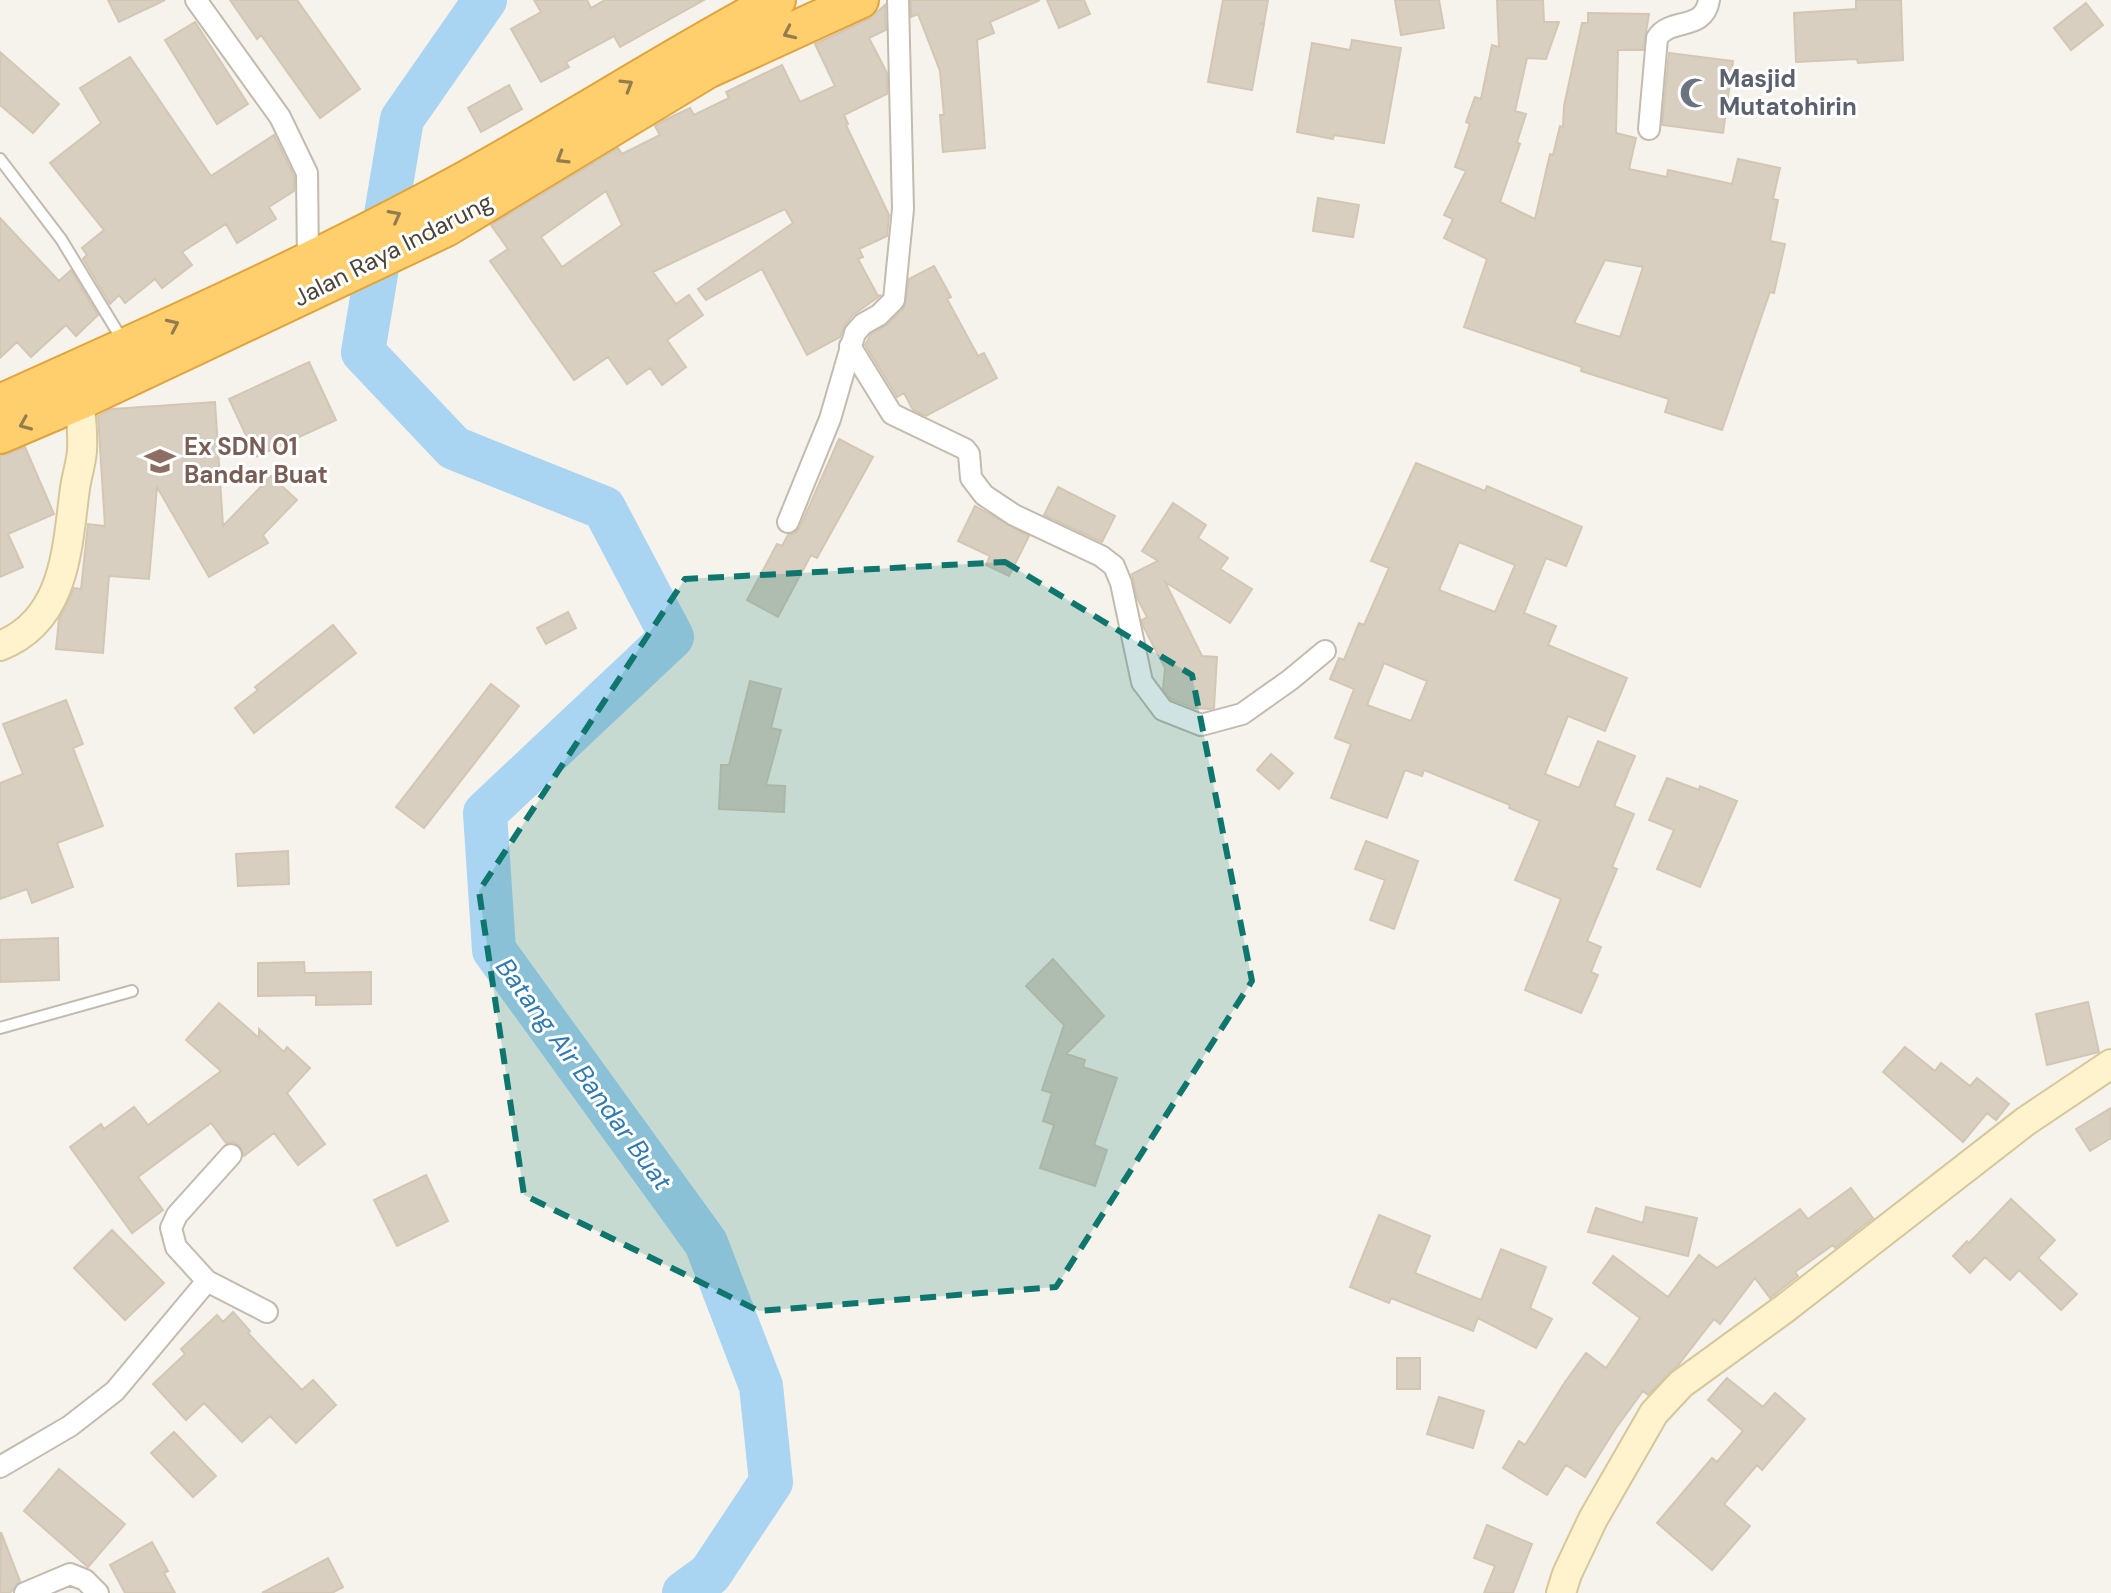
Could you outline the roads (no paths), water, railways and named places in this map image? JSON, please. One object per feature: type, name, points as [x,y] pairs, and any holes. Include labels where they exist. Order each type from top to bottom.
[{"type":"highway","name":"Jalan Raya Indarung","points":[[0,403],[76,386],[320,266],[698,42],[777,0]]},
{"type":"highway","name":"Jalan Raya Indarung","points":[[0,435],[76,386],[126,347],[320,266],[446,228],[707,70],[860,0]]},
{"type":"street","points":[[196,0],[280,117],[307,173],[320,266]]},
{"type":"street","points":[[788,522],[830,419],[850,346],[863,324],[879,315],[894,300],[903,209],[898,0]]},
{"type":"street","points":[[1649,129],[1657,38],[1667,28],[1693,23],[1708,8],[1709,0]]},
{"type":"street","points":[[850,346],[892,414],[965,449],[969,454],[968,472],[984,495],[1014,515],[1101,556],[1114,566],[1121,583],[1142,682],[1163,710],[1201,725],[1242,714],[1325,651]]},
{"type":"street","points":[[0,646],[29,630],[41,617],[55,590],[69,549],[82,451],[76,386]]},
{"type":"street","points":[[1561,1593],[1593,1519],[1654,1413],[1681,1384],[1809,1290],[2026,1121],[2111,1064]]},
{"type":"street","points":[[231,1155],[177,1215],[171,1228],[176,1247],[207,1281],[267,1312]]},
{"type":"street","points":[[0,1467],[70,1426],[115,1391],[207,1281]]},
{"type":"street","points":[[25,1593],[70,1574],[85,1580],[98,1593]]},
{"type":"lane","points":[[0,159],[61,239],[126,347]]},
{"type":"lane","points":[[0,1028],[132,991]]},
{"type":"waterway","name":"Batang Air Bandar Buat","points":[[485,0],[402,119],[363,352],[454,448],[604,508],[672,637],[485,813],[494,950],[706,1243],[761,1386],[771,1482],[710,1574],[684,1593]]},
{"type":"place","name":"Masjid Mutatohirin","points":[[1695,93]]},
{"type":"place","name":"Ex SDN 01 Bandar Buat","points":[[160,461]]}]
